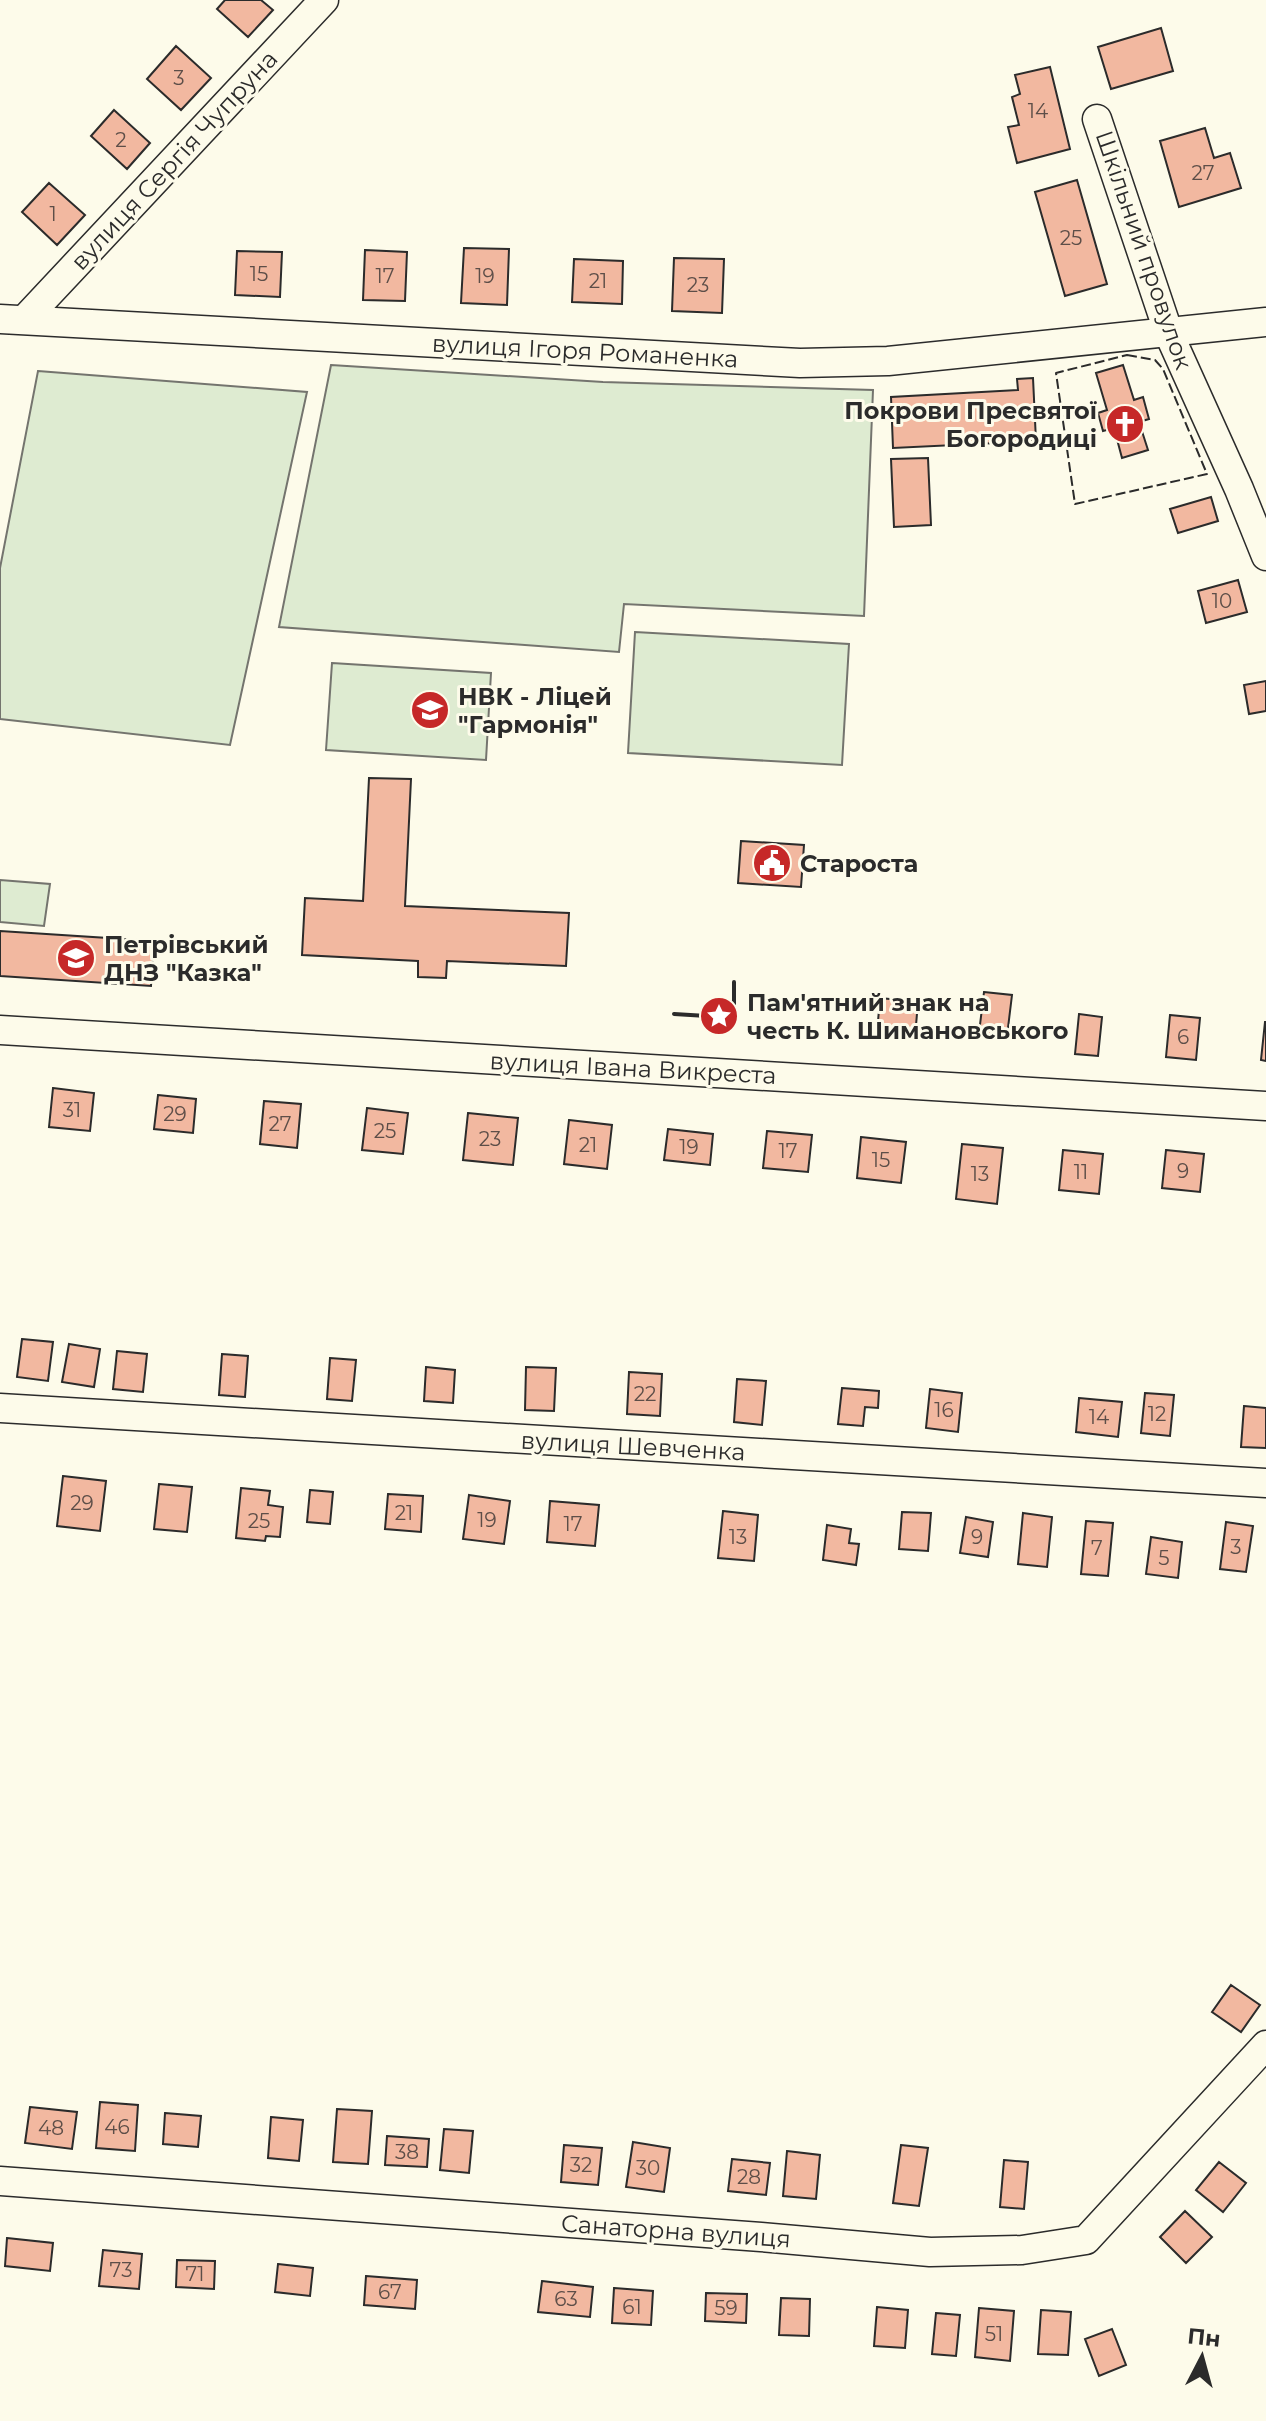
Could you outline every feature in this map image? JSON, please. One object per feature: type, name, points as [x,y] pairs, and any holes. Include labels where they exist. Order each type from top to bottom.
[{"type":"street","name":"вулиця Сергія Чупруна","points":[[12,320],[324,0]]},
{"type":"street","name":"Шкільний провулок","points":[[1097,119],[1169,334],[1266,556]]},
{"type":"street","name":"вулиця Ігоря Романенка","points":[[12,320],[800,363],[888,361],[1266,322]]},
{"type":"street","name":"вулиця Івана Викреста","points":[[0,1030],[1266,1106]]},
{"type":"street","name":"вулиця Шевченка","points":[[0,1408],[1266,1483]]},
{"type":"street","name":"Санаторна вулиця","points":[[0,2181],[930,2252],[1022,2250],[1086,2240],[1266,2045]]},
{"type":"green space","points":[[331,365],[603,382],[873,390],[864,616],[624,604],[619,652],[279,627]]},
{"type":"green space","points":[[38,371],[307,392],[230,745],[0,719],[0,568]]},
{"type":"green space","points":[[635,632],[849,644],[842,765],[628,753]]},
{"type":"green space","points":[[332,663],[491,673],[486,760],[326,750]]},
{"type":"green space","points":[[0,880],[50,884],[44,926],[0,922]]},
{"type":"building","points":[[225,0],[261,0],[273,10],[248,37],[217,9]]},
{"type":"building","points":[[1161,28],[1173,71],[1111,89],[1098,47]]},
{"type":"building","points":[[176,46],[211,78],[181,110],[147,79]]},
{"type":"building","points":[[1050,67],[1070,149],[1017,163],[1008,127],[1019,125],[1012,97],[1020,94],[1015,75]]},
{"type":"building","points":[[114,110],[150,143],[127,169],[91,136]]},
{"type":"building","points":[[1205,128],[1214,158],[1230,153],[1241,188],[1179,207],[1160,141]]},
{"type":"building","points":[[1077,180],[1107,284],[1065,296],[1035,192]]},
{"type":"building","points":[[49,183],[85,215],[57,245],[22,212]]},
{"type":"building","points":[[464,248],[509,249],[507,305],[461,303]]},
{"type":"building","points":[[365,250],[407,252],[405,301],[363,300]]},
{"type":"building","points":[[237,251],[282,252],[280,297],[235,295]]},
{"type":"building","points":[[674,258],[724,259],[722,313],[672,311]]},
{"type":"building","points":[[574,259],[623,261],[622,304],[572,302]]},
{"type":"building","points":[[1123,365],[1134,400],[1143,397],[1149,419],[1139,422],[1148,450],[1122,458],[1114,428],[1103,431],[1098,413],[1107,410],[1096,373]]},
{"type":"building","points":[[1033,378],[1036,441],[893,448],[891,397],[1018,390],[1017,379]]},
{"type":"building","points":[[928,458],[931,525],[894,527],[891,459]]},
{"type":"building","points":[[1211,497],[1218,521],[1178,533],[1170,509]]},
{"type":"building","points":[[1238,580],[1247,612],[1206,623],[1198,591]]},
{"type":"building","points":[[1266,681],[1266,711],[1249,714],[1244,685]]},
{"type":"building","points":[[369,778],[411,779],[405,906],[569,913],[566,966],[447,961],[446,978],[418,977],[418,961],[302,955],[305,898],[363,901]]},
{"type":"building","points":[[741,841],[804,845],[801,887],[738,883]]},
{"type":"building","name":"Петрівський ДНЗ \"Казка\"","points":[[0,931],[154,941],[151,986],[0,976]]},
{"type":"building","points":[[984,992],[1012,995],[1007,1036],[979,1033]]},
{"type":"building","points":[[880,998],[918,1002],[915,1037],[877,1033]]},
{"type":"building","points":[[1079,1014],[1102,1017],[1098,1056],[1075,1054]]},
{"type":"building","points":[[1170,1015],[1200,1018],[1196,1060],[1166,1057]]},
{"type":"building","points":[[1266,1022],[1266,1061],[1261,1060]]},
{"type":"building","points":[[53,1088],[94,1093],[90,1131],[49,1127]]},
{"type":"building","points":[[158,1095],[196,1099],[193,1133],[154,1129]]},
{"type":"building","points":[[264,1101],[301,1104],[297,1148],[260,1144]]},
{"type":"building","points":[[367,1108],[408,1113],[403,1154],[362,1150]]},
{"type":"building","points":[[468,1113],[518,1118],[513,1165],[463,1160]]},
{"type":"building","points":[[569,1120],[612,1125],[607,1169],[564,1164]]},
{"type":"building","points":[[668,1129],[713,1134],[710,1165],[664,1160]]},
{"type":"building","points":[[767,1131],[812,1135],[808,1172],[763,1168]]},
{"type":"building","points":[[861,1137],[906,1142],[901,1183],[857,1178]]},
{"type":"building","points":[[962,1144],[1003,1148],[997,1204],[956,1199]]},
{"type":"building","points":[[1063,1150],[1103,1154],[1099,1194],[1059,1190]]},
{"type":"building","points":[[1166,1150],[1204,1154],[1200,1192],[1162,1188]]},
{"type":"building","points":[[22,1339],[53,1342],[48,1381],[17,1377]]},
{"type":"building","points":[[69,1344],[100,1349],[94,1387],[62,1382]]},
{"type":"building","points":[[117,1351],[147,1354],[143,1392],[113,1389]]},
{"type":"building","points":[[222,1354],[248,1356],[245,1397],[219,1395]]},
{"type":"building","points":[[330,1358],[356,1360],[352,1401],[327,1399]]},
{"type":"building","points":[[426,1367],[455,1370],[453,1403],[424,1401]]},
{"type":"building","points":[[526,1367],[556,1368],[554,1411],[525,1410]]},
{"type":"building","points":[[629,1372],[662,1374],[660,1416],[627,1414]]},
{"type":"building","points":[[737,1379],[766,1381],[762,1425],[734,1422]]},
{"type":"building","points":[[842,1388],[879,1391],[878,1408],[865,1407],[863,1426],[838,1424]]},
{"type":"building","points":[[930,1389],[962,1393],[958,1432],[926,1428]]},
{"type":"building","points":[[1145,1393],[1174,1395],[1170,1436],[1141,1433]]},
{"type":"building","points":[[1079,1398],[1122,1402],[1118,1437],[1076,1432]]},
{"type":"building","points":[[1244,1406],[1266,1408],[1266,1448],[1241,1447]]},
{"type":"building","points":[[63,1476],[106,1481],[100,1531],[57,1526]]},
{"type":"building","points":[[159,1484],[192,1487],[187,1532],[154,1529]]},
{"type":"building","points":[[241,1488],[270,1491],[268,1505],[283,1507],[280,1537],[266,1536],[265,1541],[236,1538]]},
{"type":"building","points":[[310,1490],[333,1492],[330,1524],[307,1522]]},
{"type":"building","points":[[388,1494],[423,1496],[421,1532],[385,1529]]},
{"type":"building","points":[[469,1495],[510,1501],[504,1544],[463,1539]]},
{"type":"building","points":[[550,1501],[599,1505],[595,1546],[547,1542]]},
{"type":"building","points":[[723,1511],[758,1515],[754,1561],[718,1558]]},
{"type":"building","points":[[902,1512],[931,1513],[928,1551],[899,1549]]},
{"type":"building","points":[[1023,1513],[1052,1517],[1047,1567],[1018,1564]]},
{"type":"building","points":[[966,1517],[993,1522],[988,1557],[960,1553]]},
{"type":"building","points":[[1086,1521],[1113,1523],[1108,1576],[1081,1574]]},
{"type":"building","points":[[1226,1522],[1253,1526],[1246,1572],[1220,1569]]},
{"type":"building","points":[[827,1525],[851,1529],[849,1543],[859,1544],[856,1565],[823,1560]]},
{"type":"building","points":[[1151,1537],[1182,1542],[1178,1578],[1146,1574]]},
{"type":"building","points":[[1231,1985],[1260,2005],[1241,2032],[1212,2012]]},
{"type":"building","points":[[100,2102],[138,2105],[135,2151],[96,2148]]},
{"type":"building","points":[[30,2107],[77,2112],[72,2149],[25,2143]]},
{"type":"building","points":[[337,2109],[372,2111],[368,2164],[333,2162]]},
{"type":"building","points":[[165,2113],[201,2116],[198,2147],[163,2144]]},
{"type":"building","points":[[271,2117],[303,2120],[299,2161],[268,2158]]},
{"type":"building","points":[[444,2129],[473,2131],[469,2173],[440,2170]]},
{"type":"building","points":[[387,2136],[429,2139],[427,2167],[385,2165]]},
{"type":"building","points":[[633,2142],[670,2148],[664,2192],[626,2187]]},
{"type":"building","points":[[564,2145],[602,2148],[598,2185],[561,2182]]},
{"type":"building","points":[[901,2145],[928,2148],[919,2206],[893,2203]]},
{"type":"building","points":[[787,2151],[820,2155],[816,2199],[783,2196]]},
{"type":"building","points":[[732,2159],[770,2163],[766,2195],[728,2191]]},
{"type":"building","points":[[1004,2160],[1028,2162],[1024,2209],[1000,2207]]},
{"type":"building","points":[[1219,2162],[1246,2183],[1223,2212],[1196,2190]]},
{"type":"building","points":[[1185,2211],[1212,2237],[1186,2263],[1160,2237]]},
{"type":"building","points":[[7,2238],[53,2243],[50,2271],[5,2266]]},
{"type":"building","points":[[103,2250],[142,2254],[139,2289],[99,2286]]},
{"type":"building","points":[[177,2260],[215,2261],[214,2289],[176,2287]]},
{"type":"building","points":[[278,2264],[313,2268],[310,2296],[275,2292]]},
{"type":"building","points":[[366,2276],[417,2280],[415,2309],[364,2305]]},
{"type":"building","points":[[542,2281],[593,2287],[590,2317],[538,2312]]},
{"type":"building","points":[[614,2288],[653,2291],[651,2325],[612,2323]]},
{"type":"building","points":[[706,2293],[747,2294],[746,2323],[705,2321]]},
{"type":"building","points":[[781,2298],[810,2299],[809,2336],[779,2335]]},
{"type":"building","points":[[877,2307],[908,2310],[905,2348],[874,2346]]},
{"type":"building","points":[[979,2308],[1014,2311],[1010,2361],[975,2357]]},
{"type":"building","points":[[1041,2310],[1071,2312],[1068,2355],[1038,2354]]},
{"type":"building","points":[[936,2313],[960,2315],[956,2356],[932,2354]]},
{"type":"building","points":[[1112,2329],[1126,2365],[1099,2376],[1085,2339]]},
{"type":"fence","points":[[1127,355],[1155,360],[1163,369],[1207,474],[1075,504],[1056,373],[1127,355]]},
{"type":"wall","points":[[674,1014],[723,1017],[734,1006],[734,982]]},
{"type":"place","name":"Покрови Пресвятої Богородиці","points":[[1125,424]]},
{"type":"place","name":"НВК - Ліцей \"Гармонія\"","points":[[430,710]]},
{"type":"place","name":"Староста","points":[[772,863]]},
{"type":"place","name":"Петрівський ДНЗ \"Казка\"","points":[[76,958]]},
{"type":"place","name":"Пам'ятний знак на честь К. Шимановського","points":[[719,1016]]}]
